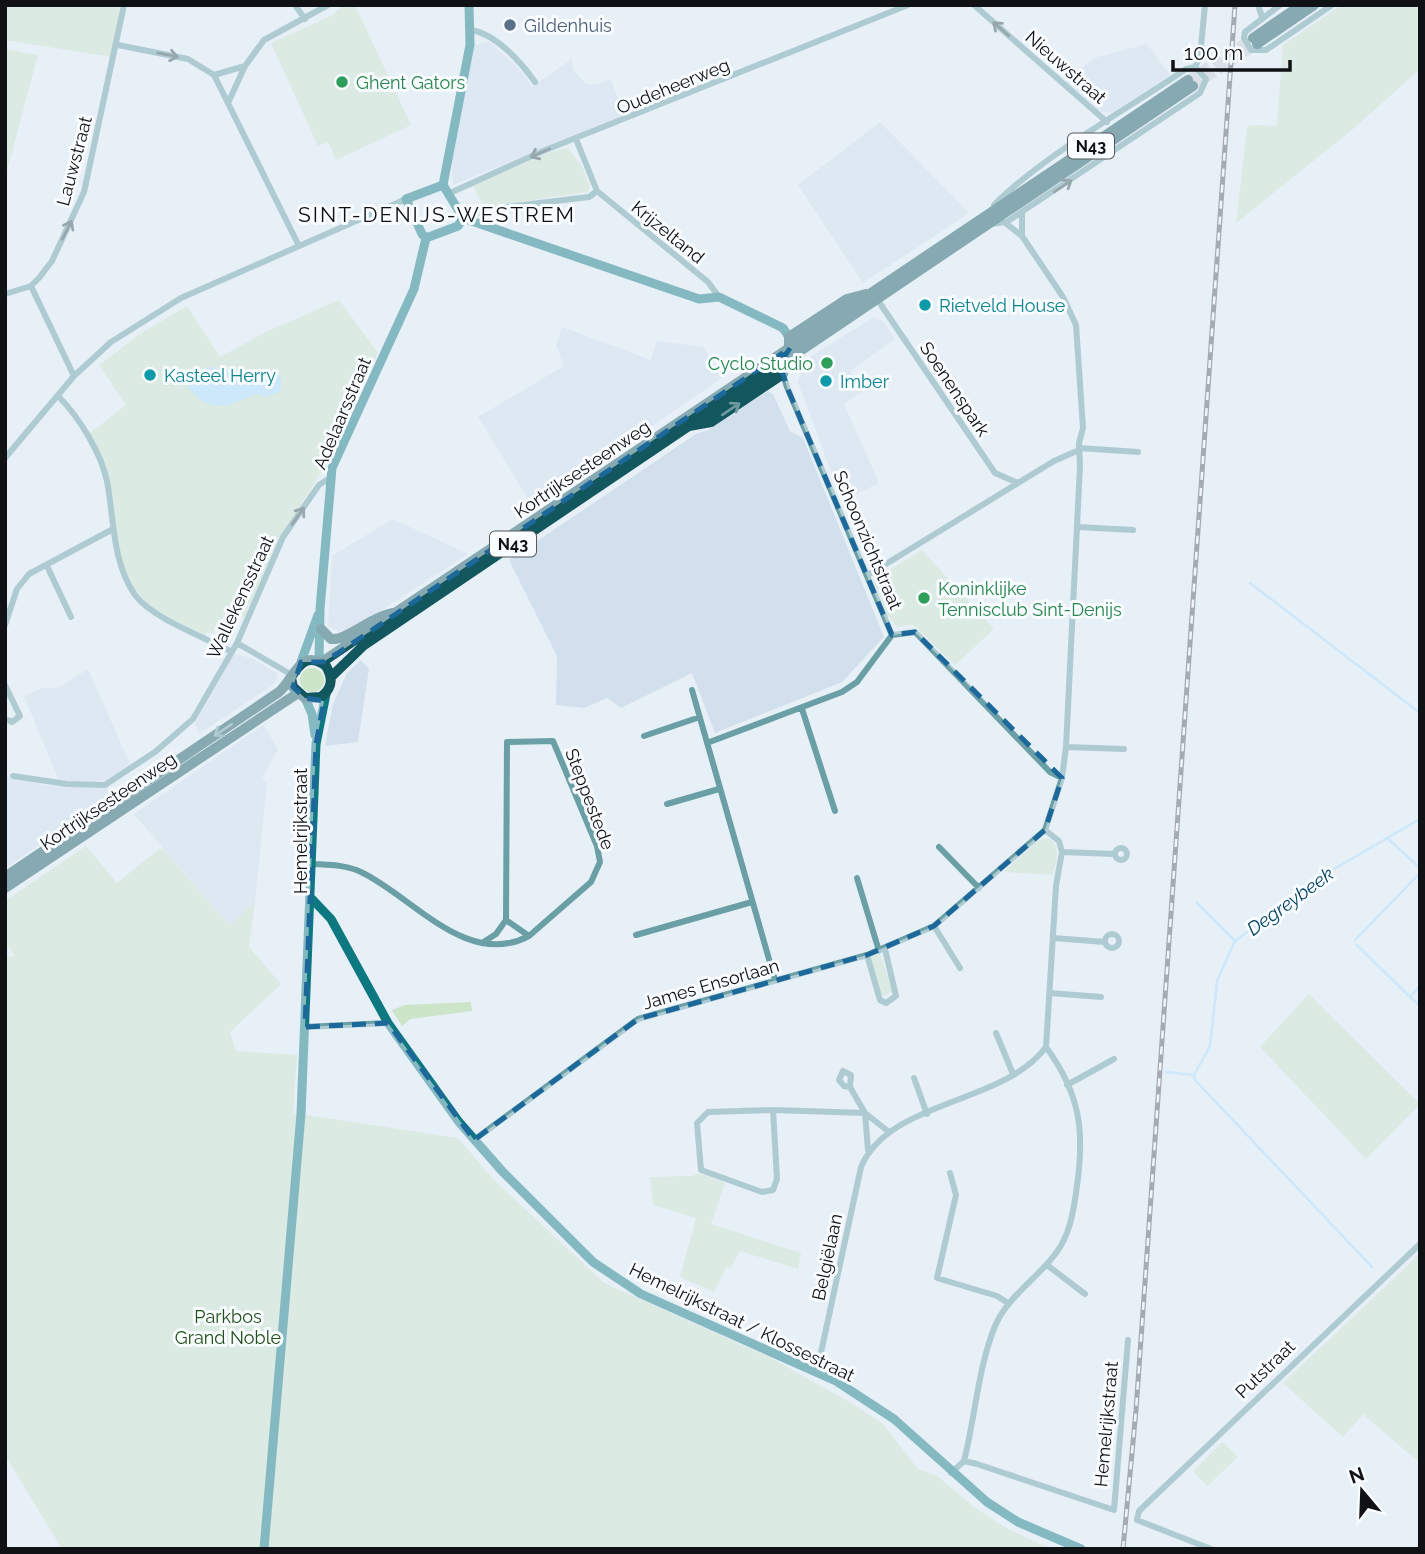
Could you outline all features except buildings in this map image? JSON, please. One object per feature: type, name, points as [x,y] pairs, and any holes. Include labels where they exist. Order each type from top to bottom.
[{"type":"main road","points":[[1301,5],[1255,41],[1314,5]]},
{"type":"main road","name":"Kortrijksesteenweg","points":[[321,662],[789,342],[847,299],[874,297],[985,227],[1191,83],[994,208],[874,297],[787,359],[358,649],[331,677]]},
{"type":"main road","points":[[787,359],[789,342]]},
{"type":"main road","name":"N43","points":[[685,427],[711,422],[783,374]]},
{"type":"main road","name":"N43","points":[[321,629],[331,639],[340,640],[377,616],[397,612]]},
{"type":"main road","points":[[326,694],[313,699],[301,696],[292,676],[301,662],[321,662],[331,677]]},
{"type":"main road","name":"Kortrijksesteenweg","points":[[5,877],[279,692],[292,676]]},
{"type":"main road","name":"N43","points":[[326,694],[331,686],[331,677]]},
{"type":"main road","name":"Kortrijksesteenweg","points":[[5,888],[301,696]]},
{"type":"street","name":"Lauwstraat","points":[[31,286],[51,261],[84,192],[118,45],[124,5]]},
{"type":"street","points":[[295,5],[304,19]]},
{"type":"street","points":[[228,103],[244,66],[264,40],[328,5]]},
{"type":"street","points":[[469,5],[471,30],[443,185],[463,218],[699,299],[719,297],[783,328],[789,342]]},
{"type":"street","name":"Oudeheerweg","points":[[450,194],[576,139],[908,5]]},
{"type":"street","name":"Nieuwstraat","points":[[974,5],[1107,122]]},
{"type":"street","points":[[985,227],[1006,223],[1200,93],[1206,79],[1195,67],[1200,57],[1205,5]]},
{"type":"street","points":[[1258,5],[1262,17]]},
{"type":"street","points":[[1280,5],[1249,26],[1244,38],[1247,46],[1256,52],[1266,50],[1332,5]]},
{"type":"street","points":[[471,30],[486,33],[525,68],[535,82]]},
{"type":"street","points":[[118,45],[188,59],[214,75],[299,246]]},
{"type":"street","points":[[214,75],[244,66]]},
{"type":"street","name":"Kortrijksesteenweg","points":[[994,208],[1012,188],[1186,69],[1195,67]]},
{"type":"street","name":"Krijzeltand","points":[[576,139],[597,191],[708,282],[719,297]]},
{"type":"street","points":[[5,458],[74,376],[111,342],[181,298],[443,185]]},
{"type":"street","points":[[406,199],[426,238],[458,226],[463,218],[490,209],[589,197],[597,191]]},
{"type":"street","points":[[1022,213],[1022,236]]},
{"type":"street","points":[[951,1473],[964,1461],[995,1326],[1008,1303],[1059,1250],[1072,1216],[1082,1151],[1082,1130],[1067,1085],[1046,1047],[1062,852],[1059,841],[1042,832],[1062,778],[1066,747],[1079,452],[1083,428],[1076,325],[1063,296],[1022,236],[1006,223]]},
{"type":"street","name":"Adelaarsstraat","points":[[321,662],[320,609],[330,478],[414,289],[426,238]]},
{"type":"street","points":[[5,294],[31,286],[74,376]]},
{"type":"street","name":"Soenenspark","points":[[874,297],[995,473],[1018,483]]},
{"type":"street","points":[[783,374],[787,359]]},
{"type":"street","name":"Schoonzichtstraat","points":[[783,374],[892,635],[915,632],[1050,772],[1062,778]]},
{"type":"street","points":[[59,397],[92,445],[106,478],[122,571],[136,597],[159,615],[232,652]]},
{"type":"street","points":[[868,575],[1018,483],[1068,456],[1079,452],[1138,452]]},
{"type":"street","name":"Wallekensstraat","points":[[111,783],[155,752],[193,719],[237,643],[283,537],[319,485],[330,478]]},
{"type":"street","points":[[1077,527],[1133,530]]},
{"type":"street","points":[[5,625],[17,589],[29,574],[113,529]]},
{"type":"street","points":[[47,566],[71,617]]},
{"type":"street","name":"Adelaarsstraat","points":[[301,662],[320,609]]},
{"type":"street","points":[[707,743],[842,692],[857,682],[892,635]]},
{"type":"street","points":[[237,643],[292,676]]},
{"type":"street","points":[[5,685],[20,716],[12,722],[5,719]]},
{"type":"street","points":[[692,690],[775,980]]},
{"type":"street","name":"Hemelrijkstraat","points":[[316,744],[326,694]]},
{"type":"street","name":"Hemelrijkstraat","points":[[301,696],[312,714],[316,744],[312,900],[331,919],[388,1023]]},
{"type":"street","points":[[802,709],[835,811]]},
{"type":"street","points":[[644,736],[700,717]]},
{"type":"street","name":"Steppestede","points":[[314,864],[340,865],[361,872],[457,934],[482,943],[500,945],[529,936],[591,882],[600,862],[597,846],[553,741],[507,741],[506,920]]},
{"type":"street","points":[[1066,747],[1124,749]]},
{"type":"street","points":[[13,776],[67,785],[111,783],[123,798]]},
{"type":"street","points":[[667,804],[719,789]]},
{"type":"street","name":"James Ensorlaan","points":[[474,1140],[639,1019],[867,955],[934,926],[1042,832]]},
{"type":"street","points":[[939,847],[979,888]]},
{"type":"street","points":[[1062,852],[1115,854]]},
{"type":"street","points":[[857,878],[896,996],[886,1003],[880,1000],[867,955]]},
{"type":"street","points":[[264,1549],[305,1027],[312,900]]},
{"type":"street","points":[[636,935],[752,902]]},
{"type":"street","points":[[482,943],[496,933],[506,920],[529,936]]},
{"type":"street","points":[[934,926],[960,968]]},
{"type":"street","points":[[1053,938],[1105,942]]},
{"type":"street","points":[[1050,993],[1101,997]]},
{"type":"street","points":[[305,1027],[388,1023]]},
{"type":"street","name":"Hemelrijkstraat / Klossestraat","points":[[388,1023],[474,1140],[578,1247],[610,1275],[642,1294],[817,1371],[894,1419],[951,1473],[1010,1517],[1081,1549]]},
{"type":"street","points":[[996,1033],[1013,1074]]},
{"type":"street","points":[[868,1150],[889,1132],[1013,1074],[1037,1058],[1046,1047]]},
{"type":"street","points":[[1067,1085],[1114,1059]]},
{"type":"street","points":[[914,1078],[927,1114]]},
{"type":"street","name":"Belgiëlaan","points":[[850,1087],[865,1113],[889,1132]]},
{"type":"street","points":[[773,1110],[777,1179],[773,1190],[762,1192],[701,1170],[697,1123],[702,1115],[709,1111],[773,1110],[865,1113]]},
{"type":"street","name":"Belgiëlaan","points":[[817,1371],[861,1167],[868,1150],[865,1113]]},
{"type":"street","points":[[950,1173],[956,1195],[937,1278],[997,1296],[1008,1303]]},
{"type":"street","name":"Putstraat","points":[[1211,1549],[1137,1520],[1139,1511],[1420,1244]]},
{"type":"street","points":[[1047,1265],[1085,1294]]},
{"type":"street","name":"Hemelrijkstraat","points":[[964,1461],[1114,1510],[1128,1340]]},
{"type":"highlighted area","points":[[790,348],[780,364],[787,387],[892,635],[915,632],[1062,778],[1045,830],[934,926],[867,955],[638,1019],[474,1140],[388,1023],[305,1027],[316,744],[324,701],[305,698],[293,687],[301,662],[323,662],[338,653]]},
{"type":"shaded area","points":[[489,42],[522,72],[532,87],[572,59],[573,70],[587,84],[596,85],[611,79],[623,115],[453,185],[452,162],[475,45]]},
{"type":"shaded area","points":[[1147,44],[1170,75],[1112,113],[1100,111],[1066,82],[1094,58]]},
{"type":"shaded area","points":[[880,122],[969,213],[863,283],[798,185]]},
{"type":"shaded area","points":[[874,317],[883,321],[895,339],[850,371],[863,391],[844,404],[879,483],[842,501],[798,382],[805,360]]},
{"type":"shaded area","points":[[562,327],[651,360],[657,341],[703,347],[723,377],[534,508],[478,417],[564,366],[556,345]]},
{"type":"shaded area","points":[[768,391],[773,394],[790,431],[803,438],[884,637],[842,682],[715,733],[692,673],[621,708],[607,698],[584,708],[556,705],[557,656],[509,560],[696,434],[708,430]]},
{"type":"shaded area","points":[[393,519],[468,554],[365,621],[343,632],[328,627],[332,556]]},
{"type":"shaded area","points":[[234,654],[251,658],[278,674],[274,684],[199,734],[195,724]]},
{"type":"shaded area","points":[[361,660],[369,669],[358,742],[325,746],[333,704],[347,673]]},
{"type":"shaded area","points":[[88,669],[130,764],[108,780],[60,783],[24,696],[43,688],[58,688]]},
{"type":"shaded area","points":[[263,725],[278,749],[262,779],[267,783],[255,902],[229,925],[134,814]]},
{"type":"shaded area","points":[[5,776],[43,785],[107,788],[111,797],[5,868]]},
{"type":"green space","points":[[5,5],[120,5],[112,57],[5,40]]},
{"type":"green space","name":"Ghent Gators","points":[[344,5],[355,5],[411,125],[336,160],[328,142],[318,146],[271,43],[331,16]]},
{"type":"green space","points":[[1342,5],[1420,5],[1420,69],[1352,130],[1236,223],[1247,129],[1250,125],[1277,126],[1283,45]]},
{"type":"green space","points":[[5,49],[38,55],[5,178]]},
{"type":"green space","points":[[568,148],[583,168],[590,188],[588,192],[484,207],[473,186],[547,153]]},
{"type":"green space","points":[[339,300],[378,353],[327,462],[273,551],[244,618],[228,609],[212,634],[207,632],[205,635],[151,606],[129,579],[117,536],[108,472],[89,434],[126,405],[99,365],[140,334],[187,306],[220,357],[266,332]]},
{"type":"green space","name":"Koninklijke Tennisclub Sint-Denijs","points":[[922,550],[994,629],[955,665],[913,625],[897,627],[887,615],[873,580]]},
{"type":"green space","points":[[312,668],[323,675],[324,680],[317,691],[312,692],[301,685],[300,680],[307,669]]},
{"type":"green space","points":[[1048,838],[1057,850],[1053,875],[1004,872],[1038,840]]},
{"type":"green space","name":"Parkbos Grand Noble","points":[[86,846],[117,883],[159,849],[163,849],[229,925],[255,902],[249,947],[281,984],[230,1032],[236,1051],[297,1055],[293,1113],[458,1138],[493,1179],[604,1283],[773,1359],[851,1403],[882,1423],[918,1469],[937,1476],[973,1506],[1006,1528],[1051,1549],[62,1549],[5,1455],[5,958],[15,956],[5,942],[5,901]]},
{"type":"green space","points":[[880,954],[892,991],[884,996],[880,994],[870,956]]},
{"type":"green space","points":[[1309,994],[1420,1104],[1366,1159],[1260,1047]]},
{"type":"green space","points":[[471,1002],[472,1011],[410,1019],[402,1026],[392,1010],[405,1005]]},
{"type":"green space","points":[[699,1173],[725,1183],[711,1224],[801,1253],[798,1269],[740,1251],[731,1268],[726,1267],[714,1292],[680,1277],[696,1218],[653,1205],[650,1177],[692,1176]]},
{"type":"green space","points":[[1420,1254],[1420,1463],[1363,1414],[1343,1437],[1283,1383]]},
{"type":"green space","points":[[1223,1442],[1238,1457],[1207,1486],[1193,1471]]},
{"type":"water","points":[[210,367],[246,374],[256,384],[265,373],[274,371],[281,376],[280,392],[266,397],[256,394],[221,406],[205,403],[189,389],[187,379],[191,373]]},
{"type":"waterway","points":[[1250,583],[1420,713]]},
{"type":"waterway","name":"Degreybeek","points":[[1166,1072],[1194,1075],[1210,1046],[1217,981],[1235,941],[1329,872],[1420,819]]},
{"type":"waterway","points":[[1387,838],[1420,868]]},
{"type":"waterway","points":[[1355,940],[1420,873]]},
{"type":"waterway","points":[[1197,903],[1234,940]]},
{"type":"waterway","points":[[1357,945],[1410,997],[1420,986]]},
{"type":"waterway","points":[[1410,997],[1420,1006]]},
{"type":"waterway","points":[[1194,1075],[1195,1080],[1372,1267]]},
{"type":"tunnel","points":[[1188,80],[1253,38]]},
{"type":"tunnel","points":[[1193,86],[1257,44]]},
{"type":"railway","points":[[1123,1549],[1136,1410],[1235,5]]},
{"type":"place","name":"Gildenhuis","points":[[510,25]]},
{"type":"place","name":"Ghent Gators","points":[[342,82]]},
{"type":"place","name":"Rietveld House","points":[[925,305]]},
{"type":"place","name":"Cyclo Studio","points":[[827,363]]},
{"type":"place","name":"Kasteel Herry","points":[[150,375]]},
{"type":"place","name":"Imber","points":[[826,381]]},
{"type":"place","name":"Koninklijke Tennisclub Sint-Denijs","points":[[924,598]]},
{"type":"district","name":"SINT-DENIJS-WESTREM","points":[[437,214]]}]
